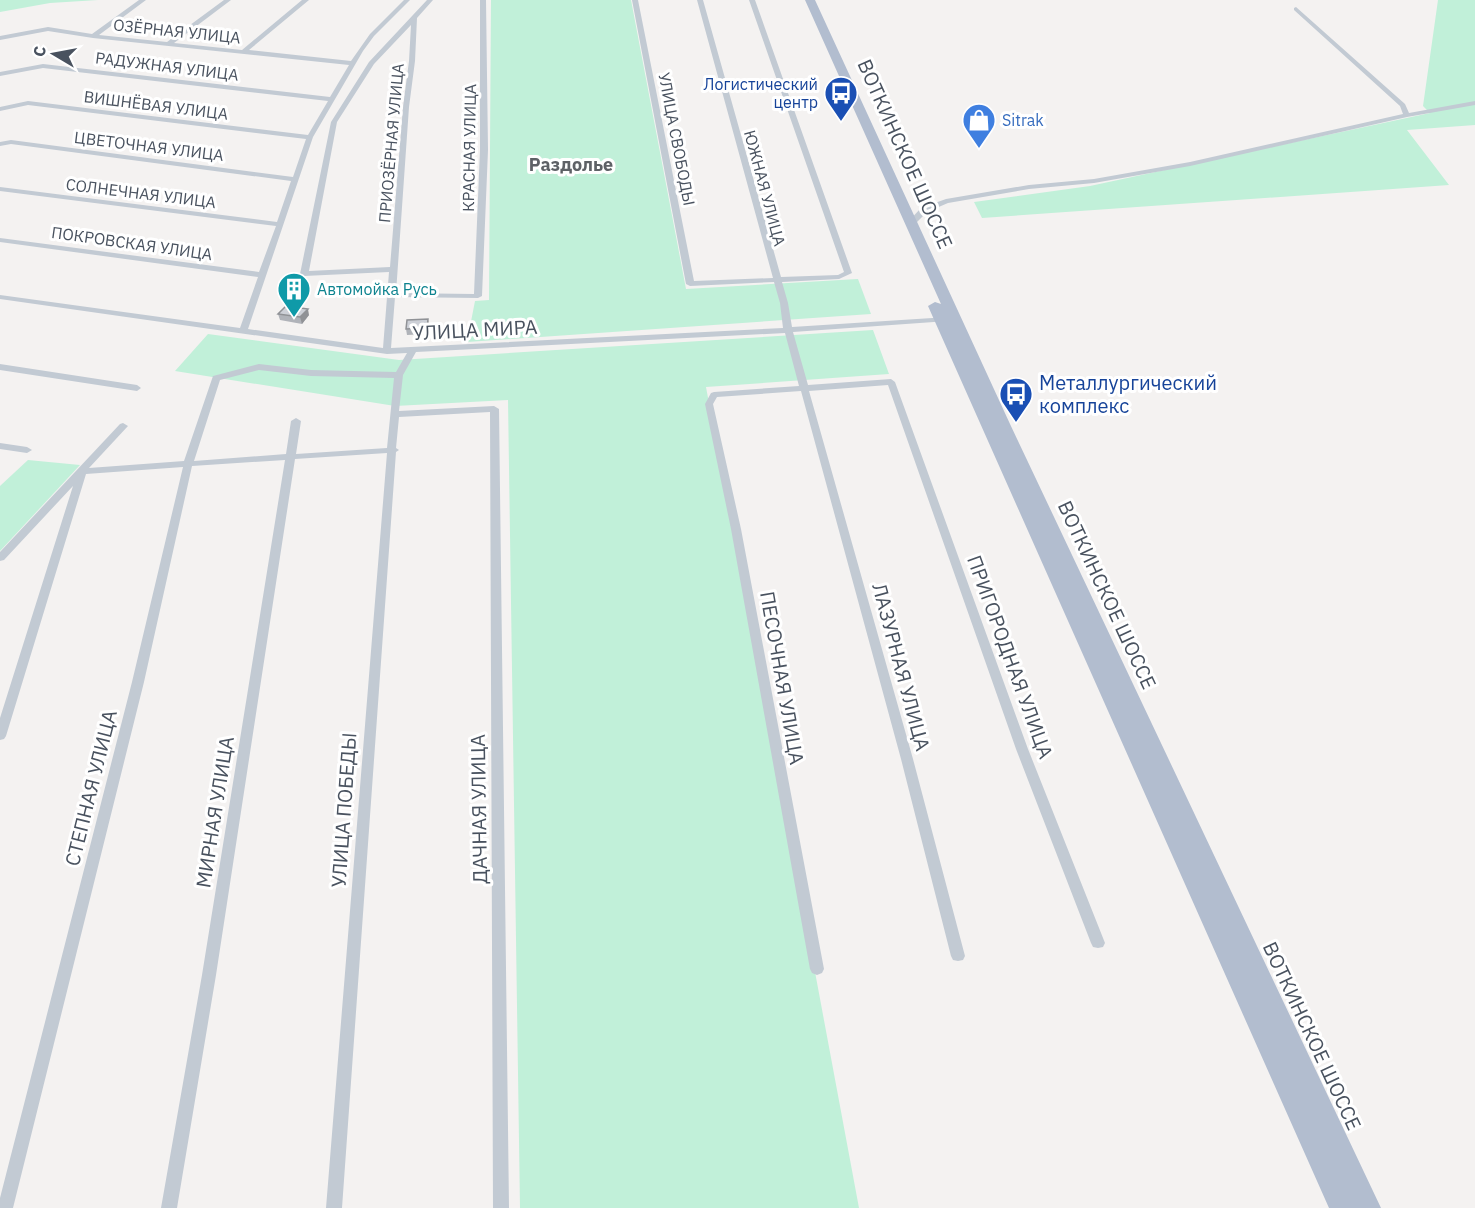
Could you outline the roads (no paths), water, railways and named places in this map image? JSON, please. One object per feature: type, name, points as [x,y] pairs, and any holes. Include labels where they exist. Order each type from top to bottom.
[{"type":"main road","name":"ВОТКИНСКОЕ ШОССЕ","points":[[799,0],[947,319],[1368,1208]]},
{"type":"main road","name":"ВОТКИНСКОЕ ШОССЕ","points":[[810,0],[910,224],[947,319],[1342,1208]]},
{"type":"street","points":[[93,36],[143,0]]},
{"type":"street","points":[[168,44],[228,0]]},
{"type":"street","points":[[244,51],[306,0]]},
{"type":"street","points":[[243,332],[278,224],[310,137],[352,63],[372,35],[407,0]]},
{"type":"street","points":[[392,269],[304,274],[334,122],[371,63],[430,0]]},
{"type":"street","name":"КРАСНАЯ УЛИЦА","points":[[392,295],[478,296],[484,150],[483,0]]},
{"type":"street","name":"УЛИЦА СВОБОДЫ","points":[[635,0],[690,284],[776,280]]},
{"type":"street","name":"ЮЖНАЯ УЛИЦА","points":[[700,0],[784,303],[788,330]]},
{"type":"street","points":[[752,0],[848,273],[839,277],[776,280]]},
{"type":"street","points":[[1296,9],[1403,105],[1407,115]]},
{"type":"street","name":"ПРИОЗЁРНАЯ УЛИЦА","points":[[387,351],[414,18]]},
{"type":"street","name":"ОЗЁРНАЯ УЛИЦА","points":[[0,38],[48,29],[93,36],[352,63]]},
{"type":"street","name":"РАДУЖНАЯ УЛИЦА","points":[[0,74],[42,66],[332,99]]},
{"type":"street","name":"ВИШНЁВАЯ УЛИЦА","points":[[0,109],[28,103],[310,137]]},
{"type":"street","points":[[910,224],[924,210],[946,201],[1029,187],[1094,181],[1190,164],[1407,115],[1475,103]]},
{"type":"street","name":"ЦВЕТОЧНАЯ УЛИЦА","points":[[0,144],[11,142],[295,178]]},
{"type":"street","name":"СОЛНЕЧНАЯ УЛИЦА","points":[[0,189],[278,224]]},
{"type":"street","name":"ПОКРОВСКАЯ УЛИЦА","points":[[0,240],[261,275]]},
{"type":"street","name":"УЛИЦА МИРА","points":[[0,297],[387,351],[788,330],[947,319]]},
{"type":"street","name":"ЛАЗУРНАЯ УЛИЦА","points":[[788,330],[908,759],[958,956]]},
{"type":"street","points":[[399,375],[413,350]]},
{"type":"street","points":[[0,367],[137,388]]},
{"type":"street","name":"СТЕПНАЯ УЛИЦА","points":[[4,1208],[138,682],[188,464],[216,378],[259,367],[311,373],[399,375]]},
{"type":"street","name":"УЛИЦА ПОБЕДЫ","points":[[334,1208],[374,663],[399,375]]},
{"type":"street","name":"ПРИГОРОДНАЯ УЛИЦА","points":[[805,389],[891,382],[1022,749],[1098,943]]},
{"type":"street","name":"ПЕСОЧНАЯ УЛИЦА","points":[[805,389],[714,395],[709,404],[736,529],[817,969]]},
{"type":"street","name":"ДАЧНАЯ УЛИЦА","points":[[395,414],[494,409],[501,1208]]},
{"type":"street","name":"МИРНАЯ УЛИЦА","points":[[169,1208],[209,975],[296,421]]},
{"type":"street","points":[[0,558],[123,426]]},
{"type":"street","points":[[0,446],[27,450]]},
{"type":"street","points":[[82,471],[393,450]]},
{"type":"street","points":[[0,736],[82,471]]},
{"type":"place","name":"Логистический центр","points":[[841,122]]},
{"type":"place","name":"Sitrak","points":[[979,149]]},
{"type":"place","name":"Автомойка Русь","points":[[294,318]]},
{"type":"place","name":"Металлургический комплекс","points":[[1016,423]]},
{"type":"district","name":"Раздолье","points":[[571,165]]}]
